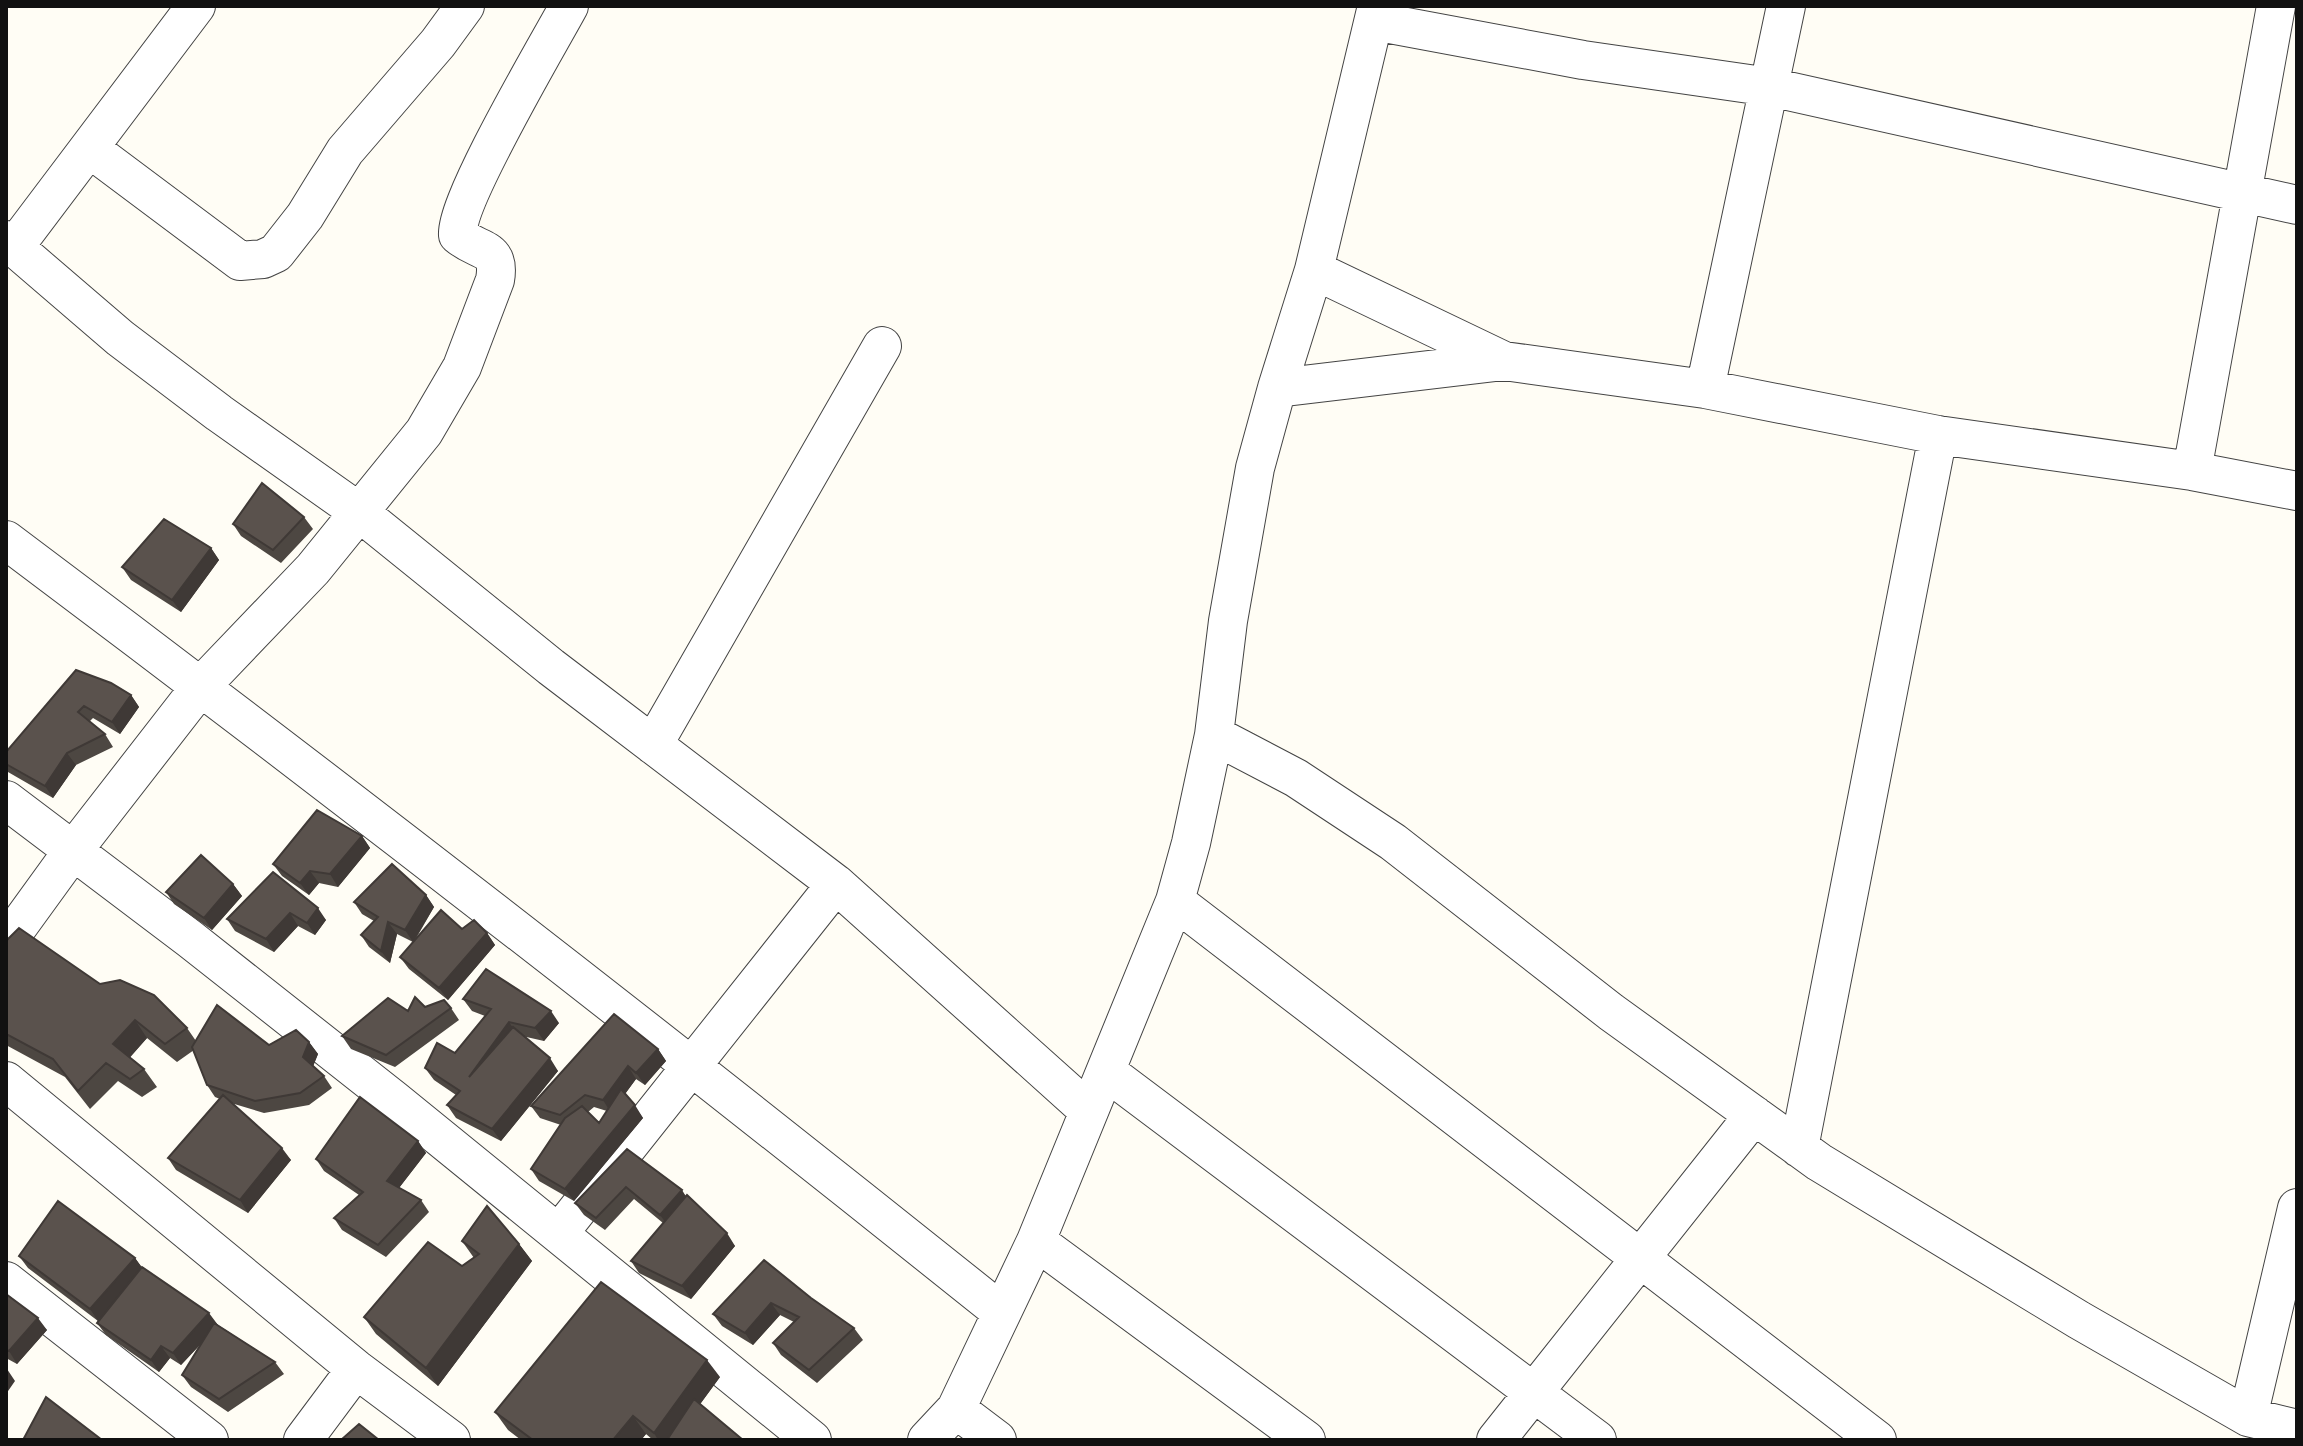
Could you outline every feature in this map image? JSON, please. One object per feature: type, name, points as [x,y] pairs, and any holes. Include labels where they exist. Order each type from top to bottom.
[{"type":"street","points":[[196,6],[89,148],[10,243],[132,347],[359,512],[653,745],[836,884],[1089,1111]]},
{"type":"street","points":[[89,148],[240,261],[263,259],[276,253],[305,216],[345,151],[438,43],[465,6]]},
{"type":"street","points":[[6,943],[72,852],[201,686],[313,569],[424,432],[462,367],[495,280],[497,266],[492,253],[458,235],[459,220],[486,159],[569,6]]},
{"type":"street","points":[[1705,389],[1786,6]]},
{"type":"street","points":[[2192,471],[2276,6]]},
{"type":"street","points":[[927,1440],[956,1409],[1036,1241],[1175,901],[1214,735],[1228,621],[1253,483],[1277,388],[1314,270],[1376,13],[1583,60],[1770,87],[2297,205]]},
{"type":"street","points":[[1314,270],[1504,361]]},
{"type":"street","points":[[653,745],[882,346]]},
{"type":"street","points":[[1277,388],[1504,361],[1705,389],[1938,435],[2192,471],[2297,491]]},
{"type":"street","points":[[1799,1148],[1938,435]]},
{"type":"street","points":[[6,540],[693,1065],[1001,1312]]},
{"type":"street","points":[[1214,735],[1296,778],[1393,842],[1611,1012],[1799,1148],[2079,1320],[2271,1428],[2297,1208]]},
{"type":"street","points":[[6,800],[190,939],[559,1233],[812,1440]]},
{"type":"street","points":[[559,1233],[836,884]]},
{"type":"street","points":[[1175,901],[1877,1440]]},
{"type":"street","points":[[1107,1072],[1597,1440]]},
{"type":"street","points":[[10,1091],[356,1369],[451,1440]]},
{"type":"street","points":[[1496,1440],[1754,1115]]},
{"type":"street","points":[[1036,1241],[1306,1440]]},
{"type":"street","points":[[6,1281],[209,1440]]},
{"type":"street","points":[[303,1440],[356,1369]]},
{"type":"street","points":[[956,1409],[997,1440]]},
{"type":"building","points":[[262,483],[304,517],[273,550],[233,524]]},
{"type":"building","points":[[164,519],[211,548],[172,600],[122,567]]},
{"type":"building","points":[[76,670],[111,683],[131,695],[112,722],[84,706],[78,712],[105,734],[67,753],[45,786],[6,764],[6,752]]},
{"type":"building","points":[[317,810],[362,836],[330,874],[310,871],[300,883],[273,864]]},
{"type":"building","points":[[201,855],[233,884],[204,918],[166,892]]},
{"type":"building","points":[[392,864],[426,895],[405,930],[388,922],[381,951],[361,935],[378,917],[354,902]]},
{"type":"building","points":[[273,872],[318,908],[307,923],[290,913],[266,939],[227,919]]},
{"type":"building","points":[[441,910],[462,929],[474,920],[487,933],[439,988],[400,957]]},
{"type":"building","points":[[19,928],[100,984],[120,980],[154,995],[187,1028],[165,1044],[135,1020],[113,1044],[144,1069],[130,1079],[106,1063],[78,1091],[53,1059],[6,1034],[6,941]]},
{"type":"building","points":[[486,969],[551,1011],[535,1028],[509,1022],[469,1077],[513,1027],[550,1058],[492,1129],[447,1105],[460,1091],[425,1068],[437,1043],[455,1053],[491,1009],[463,999]]},
{"type":"building","points":[[415,997],[425,1007],[444,1000],[451,1008],[386,1055],[342,1036],[388,998],[408,1011]]},
{"type":"building","points":[[217,1005],[269,1045],[296,1030],[309,1042],[303,1057],[324,1076],[300,1093],[255,1101],[207,1085],[192,1047]]},
{"type":"building","points":[[614,1014],[658,1049],[636,1073],[628,1066],[603,1100],[585,1095],[560,1115],[531,1106]]},
{"type":"building","points":[[621,1089],[635,1105],[565,1189],[531,1169],[565,1118],[582,1106],[599,1123]]},
{"type":"building","points":[[223,1095],[282,1148],[240,1200],[168,1158]]},
{"type":"building","points":[[360,1097],[418,1141],[387,1181],[421,1200],[378,1245],[334,1218],[363,1192],[316,1159]]},
{"type":"building","points":[[627,1149],[682,1190],[660,1215],[626,1187],[596,1218],[575,1203]]},
{"type":"building","points":[[687,1195],[727,1233],[682,1286],[631,1261]]},
{"type":"building","points":[[58,1201],[135,1258],[90,1309],[19,1256]]},
{"type":"building","points":[[487,1206],[519,1244],[426,1368],[364,1317],[428,1242],[462,1266],[479,1254],[462,1241]]},
{"type":"building","points":[[764,1260],[854,1328],[809,1370],[773,1343],[799,1317],[771,1303],[745,1333],[713,1314]]},
{"type":"building","points":[[142,1267],[209,1313],[173,1353],[161,1346],[151,1360],[97,1323]]},
{"type":"building","points":[[601,1282],[707,1360],[654,1433],[633,1416],[613,1440],[533,1440],[495,1412]]},
{"type":"building","points":[[6,1294],[38,1318],[9,1351],[6,1350]]},
{"type":"building","points":[[214,1323],[275,1362],[219,1399],[182,1375]]},
{"type":"building","points":[[46,1397],[102,1440],[23,1440]]},
{"type":"building","points":[[694,1399],[743,1440],[667,1440]]},
{"type":"building","points":[[359,1424],[379,1440],[341,1440]]}]
